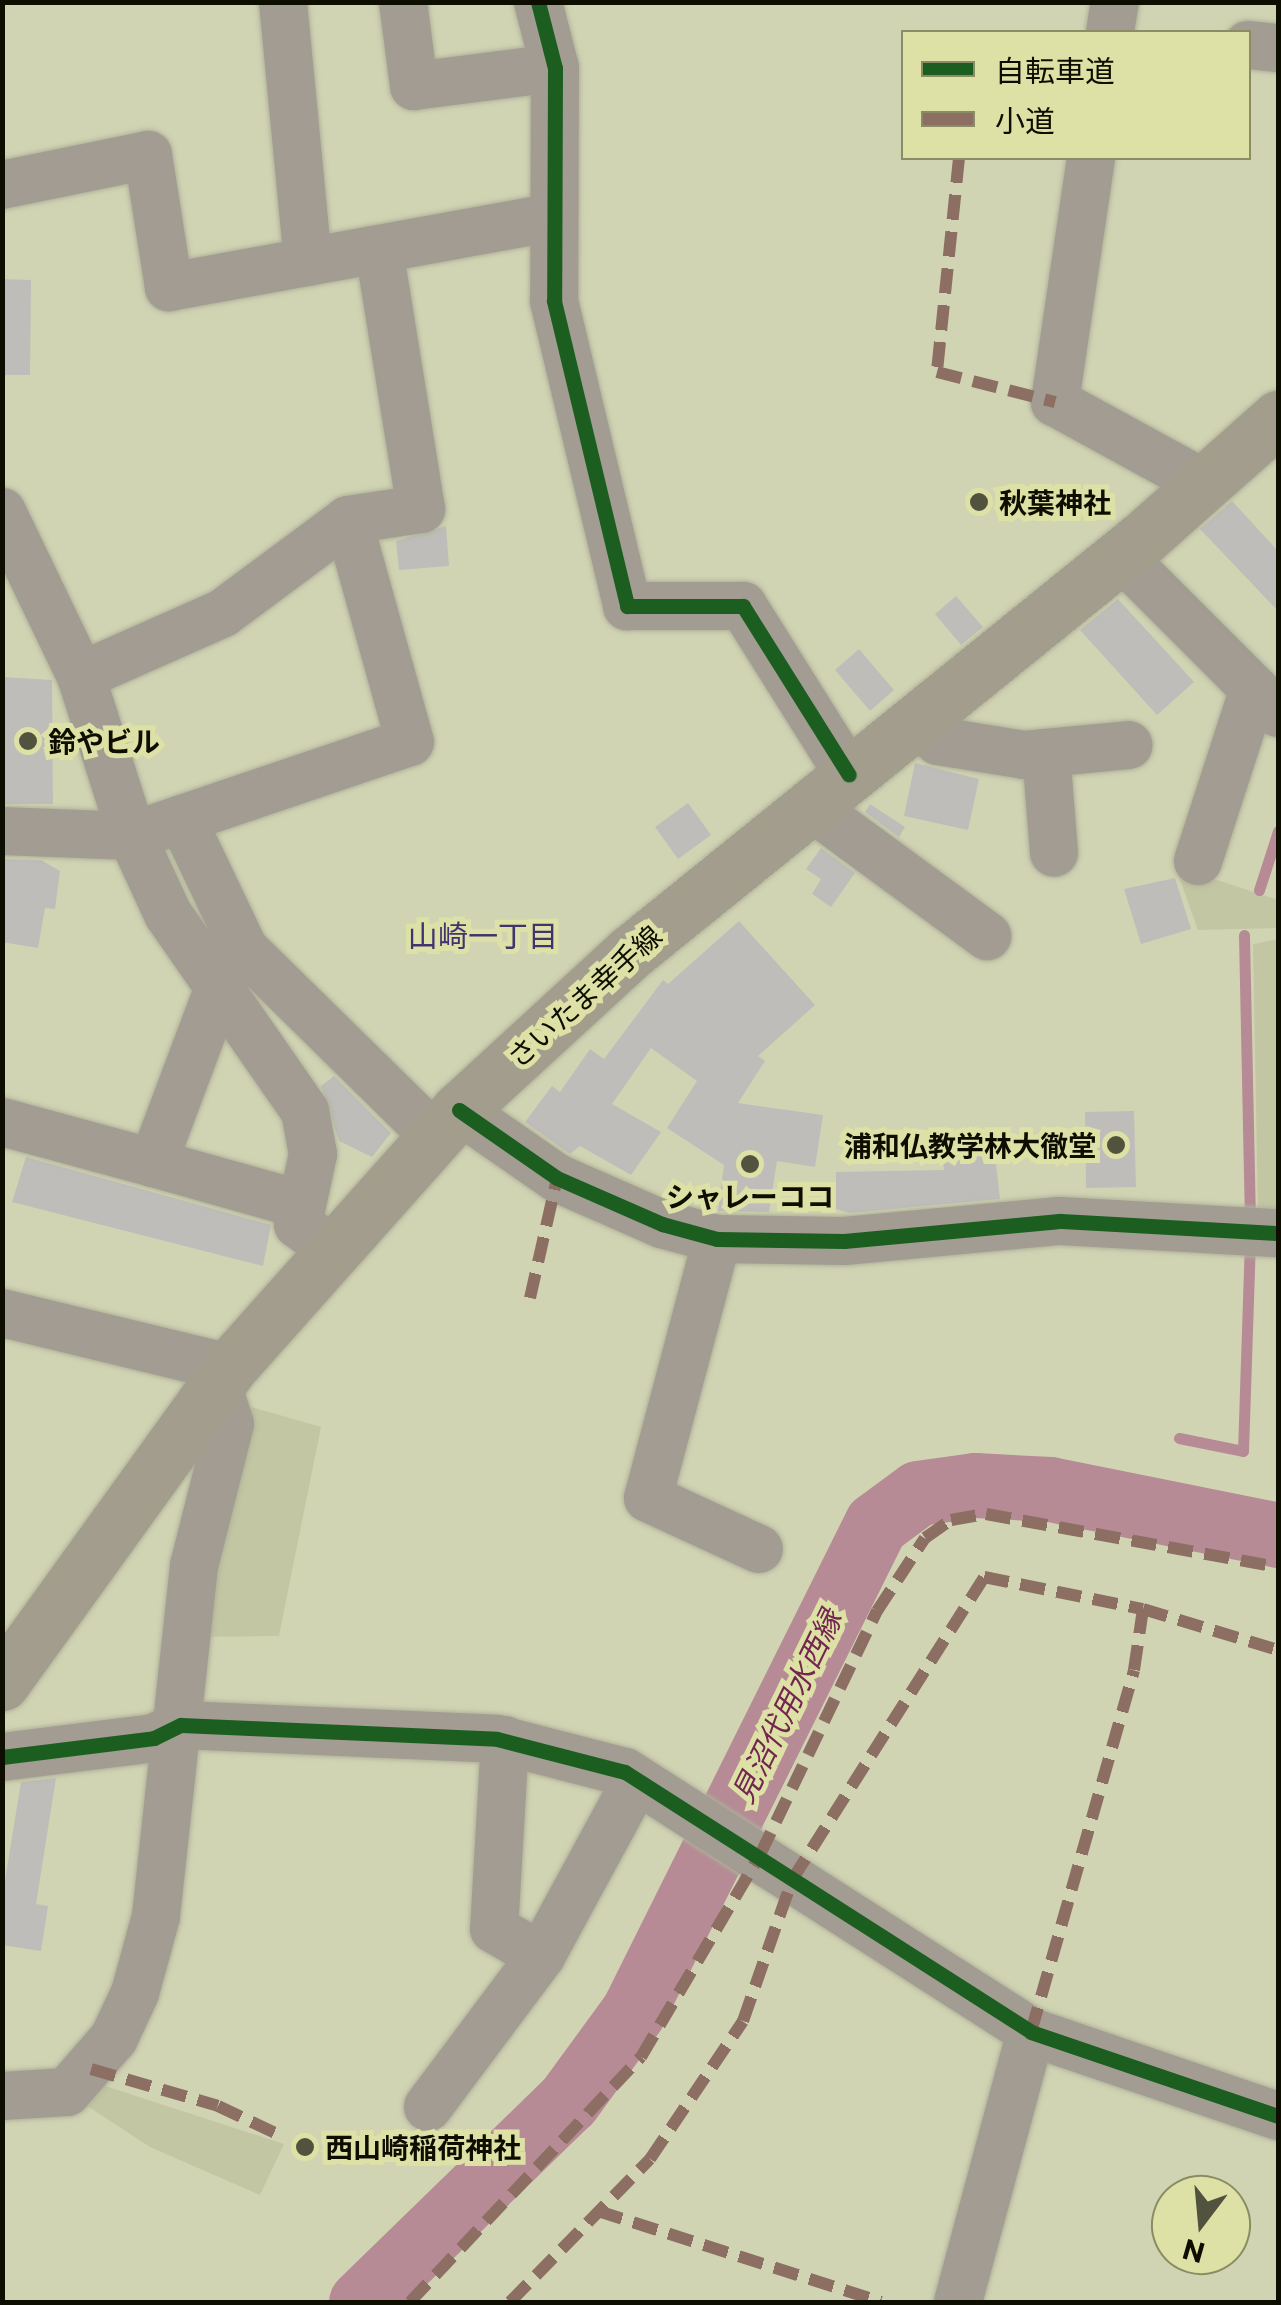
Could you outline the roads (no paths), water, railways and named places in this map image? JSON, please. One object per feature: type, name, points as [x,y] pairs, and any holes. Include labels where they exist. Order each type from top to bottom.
[{"type":"main road","name":"さいたま幸手線","points":[[2,1683],[223,1377],[330,1248],[447,1123],[631,952],[1120,556],[1278,418]]},
{"type":"street","points":[[283,2],[308,262]]},
{"type":"street","points":[[403,2],[414,86],[554,68]]},
{"type":"street","points":[[538,2],[554,68],[554,300],[627,606],[743,606],[830,791],[987,936]]},
{"type":"street","points":[[1110,30],[1114,2]]},
{"type":"street","points":[[1251,45],[1278,48]]},
{"type":"street","points":[[2,185],[148,155],[168,287],[554,218]]},
{"type":"street","points":[[1092,160],[1055,402],[1205,484]]},
{"type":"street","points":[[82,676],[223,614],[348,520],[421,510],[380,249]]},
{"type":"street","points":[[2,512],[82,676],[132,836],[168,914],[217,993],[304,1111],[314,1154],[299,1204],[302,1234],[330,1248]]},
{"type":"street","points":[[2,831],[132,836],[410,742],[348,520]]},
{"type":"street","points":[[1120,556],[1266,701],[1198,861]]},
{"type":"street","points":[[914,722],[938,741],[1046,753],[1130,745]]},
{"type":"street","points":[[1046,753],[1054,853]]},
{"type":"street","points":[[182,819],[244,950],[447,1123],[557,1178],[662,1224],[718,1238],[844,1241],[1060,1221],[1278,1233]]},
{"type":"street","points":[[153,1163],[217,993]]},
{"type":"street","points":[[2,1122],[299,1204]]},
{"type":"street","points":[[718,1238],[648,1498],[759,1549]]},
{"type":"street","points":[[2,1313],[223,1377],[230,1424],[194,1566],[181,1724],[156,1916],[114,2038],[67,2092],[2,2096]]},
{"type":"street","points":[[2,1757],[154,1738],[181,1724],[505,1740],[625,1772],[1031,2032],[1278,2116]]},
{"type":"street","points":[[505,1740],[494,1930],[541,1956]]},
{"type":"street","points":[[428,2108],[541,1956],[636,1781]]},
{"type":"street","points":[[958,2302],[1031,2032]]},
{"type":"waterway","points":[[1259,890],[1278,831]]},
{"type":"waterway","points":[[1244,935],[1250,1216]]},
{"type":"waterway","points":[[1179,1438],[1243,1451],[1250,1241]]},
{"type":"waterway","name":"見沼代用水西縁","points":[[361,2302],[568,2101],[633,2012],[876,1524],[918,1493],[975,1485],[1050,1489],[1278,1535]]},
{"type":"place","name":"秋葉神社","points":[[979,502]]},
{"type":"place","name":"鈴やビル","points":[[28,741]]},
{"type":"place","name":"浦和仏教学林大徹堂","points":[[1116,1145]]},
{"type":"place","name":"シャレーココ","points":[[750,1164]]},
{"type":"place","name":"西山崎稲荷神社","points":[[305,2147]]},
{"type":"district","name":"山崎一丁目","points":[[483,935]]}]
